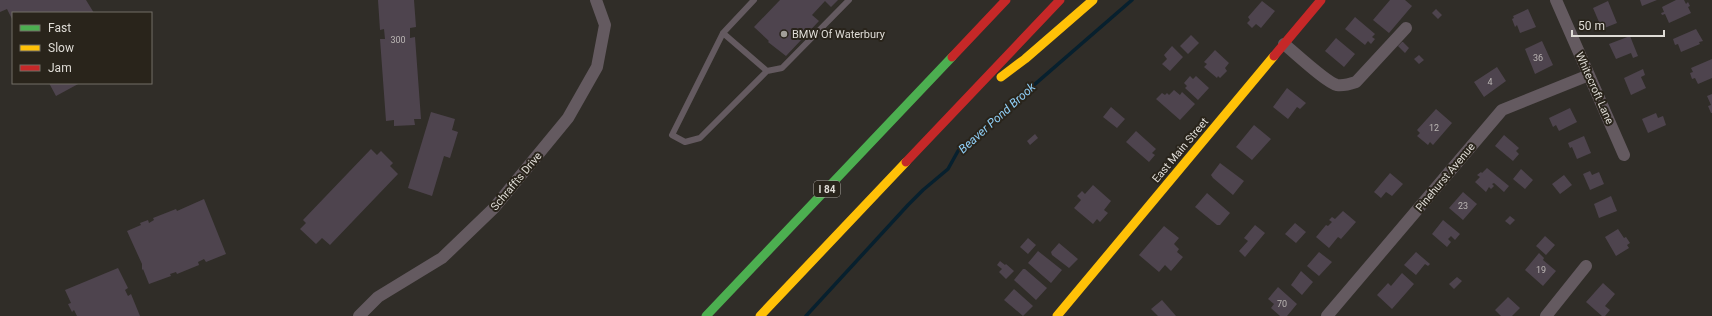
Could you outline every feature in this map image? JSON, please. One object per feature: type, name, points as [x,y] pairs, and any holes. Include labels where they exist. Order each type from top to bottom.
[{"type":"main road","name":"I 84","points":[[706,316],[1006,0]]},
{"type":"main road","points":[[760,316],[1060,0]]},
{"type":"main road","points":[[976,88],[1002,76],[1012,69],[1093,0]]},
{"type":"main road","name":"East Main Street","points":[[1057,316],[1321,0]]},
{"type":"main road","points":[[948,61],[955,40]]},
{"type":"street","name":"Schraffts Drive","points":[[358,316],[378,296],[442,258],[494,208],[568,118],[597,67],[605,25],[596,0]]},
{"type":"street","name":"Whitecroft Lane","points":[[1556,0],[1624,155]]},
{"type":"street","points":[[1284,44],[1336,85],[1347,85],[1356,82],[1406,28]]},
{"type":"street","name":"Pinehurst Avenue","points":[[1326,316],[1502,110],[1589,75]]},
{"type":"street","points":[[1546,316],[1586,266]]},
{"type":"lane","points":[[754,0],[723,33],[672,135],[685,142],[700,138],[767,71],[782,68],[849,0]]},
{"type":"lane","points":[[723,33],[767,71]]},
{"type":"building","points":[[0,0],[86,0],[93,12],[12,12],[12,19],[7,9],[0,12]]},
{"type":"building","points":[[378,0],[414,0],[416,27],[410,28],[410,38],[415,37],[421,119],[414,119],[415,125],[394,126],[394,120],[386,121],[380,39],[385,39],[384,29],[380,30]]},
{"type":"building","name":"BMW Of Waterbury","points":[[780,0],[838,0],[831,7],[825,1],[812,15],[819,21],[786,56],[768,42],[769,41],[754,27]]},
{"type":"building","points":[[1390,0],[1405,0],[1412,6],[1389,33],[1373,20]]},
{"type":"building","points":[[1640,0],[1657,0],[1642,6]]},
{"type":"building","points":[[1676,0],[1684,0],[1686,4],[1688,2],[1690,6],[1688,7],[1691,13],[1669,23],[1665,14],[1662,15],[1661,13],[1664,12],[1662,7]]},
{"type":"building","points":[[1262,1],[1275,11],[1261,28],[1256,24],[1252,28],[1247,23],[1250,20],[1248,17]]},
{"type":"building","points":[[1608,1],[1617,23],[1602,29],[1593,8]]},
{"type":"building","points":[[1436,9],[1442,15],[1438,19],[1432,13]]},
{"type":"building","points":[[1528,9],[1536,27],[1520,33],[1517,25],[1515,27],[1512,19],[1514,18],[1513,16]]},
{"type":"building","points":[[1355,17],[1375,34],[1372,37],[1375,39],[1371,44],[1368,41],[1365,45],[1345,29]]},
{"type":"building","points":[[1696,29],[1703,41],[1699,42],[1700,44],[1681,52],[1678,44],[1675,45],[1673,39]]},
{"type":"building","points":[[1191,35],[1199,43],[1188,54],[1180,46]]},
{"type":"building","points":[[1630,36],[1638,56],[1633,58],[1631,53],[1616,59],[1609,44]]},
{"type":"building","points":[[1336,38],[1355,54],[1344,67],[1325,51]]},
{"type":"building","points":[[1542,41],[1553,65],[1535,74],[1525,49]]},
{"type":"building","points":[[1402,42],[1409,48],[1405,53],[1398,46]]},
{"type":"building","points":[[1172,46],[1183,57],[1170,71],[1162,64],[1167,59],[1164,55]]},
{"type":"building","points":[[1215,50],[1229,63],[1225,68],[1227,71],[1220,78],[1218,76],[1217,78],[1204,67],[1207,64],[1204,62]]},
{"type":"building","points":[[1419,55],[1424,60],[1419,64],[1414,59]]},
{"type":"building","points":[[1712,59],[1712,78],[1698,84],[1695,78],[1692,79],[1690,73],[1693,72],[1691,68]]},
{"type":"building","points":[[1497,67],[1506,81],[1484,97],[1474,82]]},
{"type":"building","points":[[1643,69],[1645,75],[1641,77],[1646,88],[1631,95],[1624,78]]},
{"type":"building","points":[[1190,76],[1193,79],[1196,76],[1209,88],[1198,100],[1185,88],[1187,86],[1184,83]]},
{"type":"building","points":[[50,84],[78,84],[56,96]]},
{"type":"building","points":[[1287,88],[1306,103],[1300,109],[1297,107],[1288,119],[1273,107]]},
{"type":"building","points":[[1174,90],[1180,95],[1182,92],[1195,104],[1180,120],[1156,99],[1162,93],[1165,95],[1167,93],[1169,95]]},
{"type":"building","points":[[1712,94],[1711,113],[1708,106],[1711,105],[1707,96]]},
{"type":"building","points":[[1111,107],[1125,119],[1117,128],[1103,117]]},
{"type":"building","points":[[1570,108],[1577,122],[1559,131],[1556,125],[1553,127],[1549,118]]},
{"type":"building","points":[[1436,109],[1452,123],[1433,145],[1430,142],[1428,145],[1417,136],[1420,133],[1417,130]]},
{"type":"building","points":[[431,112],[455,119],[452,130],[458,132],[450,158],[444,156],[432,196],[408,188]]},
{"type":"building","points":[[1656,113],[1658,118],[1663,116],[1666,125],[1648,133],[1642,119]]},
{"type":"building","points":[[1254,125],[1271,139],[1252,160],[1236,147]]},
{"type":"building","points":[[1136,131],[1156,149],[1152,153],[1155,155],[1149,162],[1126,142]]},
{"type":"building","points":[[1035,134],[1038,138],[1030,145],[1027,141]]},
{"type":"building","points":[[1504,135],[1519,148],[1516,151],[1519,154],[1513,161],[1495,146]]},
{"type":"building","points":[[1584,136],[1591,153],[1577,159],[1572,147],[1570,148],[1568,143]]},
{"type":"building","points":[[371,149],[377,155],[381,151],[393,163],[390,166],[398,174],[330,245],[322,238],[316,244],[300,229],[306,223],[303,220]]},
{"type":"building","points":[[1220,163],[1244,181],[1233,195],[1211,175]]},
{"type":"building","points":[[1487,168],[1509,186],[1504,192],[1494,183],[1492,184],[1494,186],[1491,189],[1489,187],[1486,192],[1475,182],[1480,177],[1477,175],[1481,172],[1482,173]]},
{"type":"building","points":[[1521,169],[1533,180],[1525,189],[1513,179]]},
{"type":"building","points":[[1590,171],[1592,175],[1599,172],[1604,184],[1590,190],[1583,174]]},
{"type":"building","points":[[1390,173],[1403,184],[1392,196],[1386,192],[1381,198],[1374,192]]},
{"type":"building","points":[[1564,175],[1572,185],[1560,194],[1552,184]]},
{"type":"building","points":[[1093,185],[1111,201],[1104,210],[1108,213],[1100,222],[1097,219],[1093,224],[1074,208],[1081,200],[1077,196],[1082,191],[1085,194]]},
{"type":"building","points":[[1463,192],[1477,204],[1463,220],[1449,208]]},
{"type":"building","points":[[1207,193],[1230,213],[1220,225],[1217,225],[1195,207]]},
{"type":"building","points":[[1611,196],[1617,211],[1599,218],[1594,204]]},
{"type":"building","points":[[204,199],[226,254],[206,262],[204,259],[198,262],[199,265],[177,274],[176,272],[170,274],[171,276],[149,284],[143,269],[142,270],[142,264],[127,231],[141,225],[140,223],[148,220],[149,223],[154,220],[153,218],[176,209],[177,211]]},
{"type":"building","points":[[1343,211],[1356,222],[1341,239],[1338,237],[1329,248],[1316,237],[1326,225],[1328,226],[1332,222],[1329,220],[1332,217],[1335,219]]},
{"type":"building","points":[[1510,216],[1515,220],[1510,225],[1505,221]]},
{"type":"building","points":[[1443,220],[1460,234],[1455,240],[1451,236],[1448,239],[1451,242],[1447,247],[1432,234]]},
{"type":"building","points":[[1295,223],[1306,232],[1296,243],[1285,234]]},
{"type":"building","points":[[1255,225],[1265,233],[1245,257],[1239,251],[1248,241],[1244,238]]},
{"type":"building","points":[[1164,226],[1179,238],[1174,244],[1179,249],[1177,252],[1183,257],[1171,271],[1165,265],[1159,272],[1139,255]]},
{"type":"building","points":[[1618,229],[1624,238],[1626,237],[1630,243],[1627,245],[1629,248],[1616,256],[1605,237]]},
{"type":"building","points":[[1545,236],[1555,245],[1546,255],[1536,246]]},
{"type":"building","points":[[1028,238],[1036,245],[1028,254],[1020,247]]},
{"type":"building","points":[[1059,243],[1078,259],[1069,268],[1052,255],[1051,252]]},
{"type":"building","points":[[1038,251],[1062,270],[1051,283],[1028,263]]},
{"type":"building","points":[[1319,252],[1332,262],[1319,276],[1307,266]]},
{"type":"building","points":[[1416,252],[1430,264],[1428,266],[1425,264],[1416,275],[1404,265]]},
{"type":"building","points":[[1539,253],[1544,258],[1543,260],[1556,271],[1543,286],[1525,270]]},
{"type":"building","points":[[1000,261],[1014,271],[1006,279],[999,272],[1002,269],[997,265]]},
{"type":"building","points":[[118,268],[128,288],[125,290],[128,296],[131,294],[140,316],[77,316],[74,310],[72,312],[68,304],[71,303],[65,290]]},
{"type":"building","points":[[1023,269],[1025,269],[1047,288],[1036,300],[1014,280]]},
{"type":"building","points":[[1301,271],[1313,282],[1302,295],[1291,285]]},
{"type":"building","points":[[1402,273],[1414,284],[1392,309],[1377,295],[1388,283],[1391,286]]},
{"type":"building","points":[[1457,277],[1462,281],[1454,289],[1449,284]]},
{"type":"building","points":[[1603,283],[1615,294],[1605,306],[1610,310],[1605,316],[1602,316],[1586,302]]},
{"type":"building","points":[[1278,287],[1297,304],[1287,316],[1280,316],[1271,308],[1274,304],[1268,299]]},
{"type":"building","points":[[1014,289],[1033,306],[1023,316],[1004,300]]},
{"type":"building","points":[[1508,297],[1520,308],[1512,316],[1501,316],[1495,310]]},
{"type":"building","points":[[1162,300],[1176,316],[1158,316],[1151,309]]},
{"type":"waterway","name":"Beaver Pond Brook","points":[[806,316],[908,205],[948,169],[958,151],[1132,0]]},
{"type":"traffic: fast","points":[[706,316],[952,57]]},
{"type":"traffic: slow","points":[[1001,77],[1025,59],[1093,0]]},
{"type":"traffic: slow","points":[[1057,316],[1274,56]]},
{"type":"traffic: slow","points":[[760,316],[906,162]]},
{"type":"traffic: jam","points":[[952,57],[1006,0]]},
{"type":"traffic: jam","points":[[906,162],[1060,0]]},
{"type":"traffic: jam","points":[[1274,56],[1321,0]]},
{"type":"place","name":"BMW Of Waterbury","points":[[784,34]]}]
